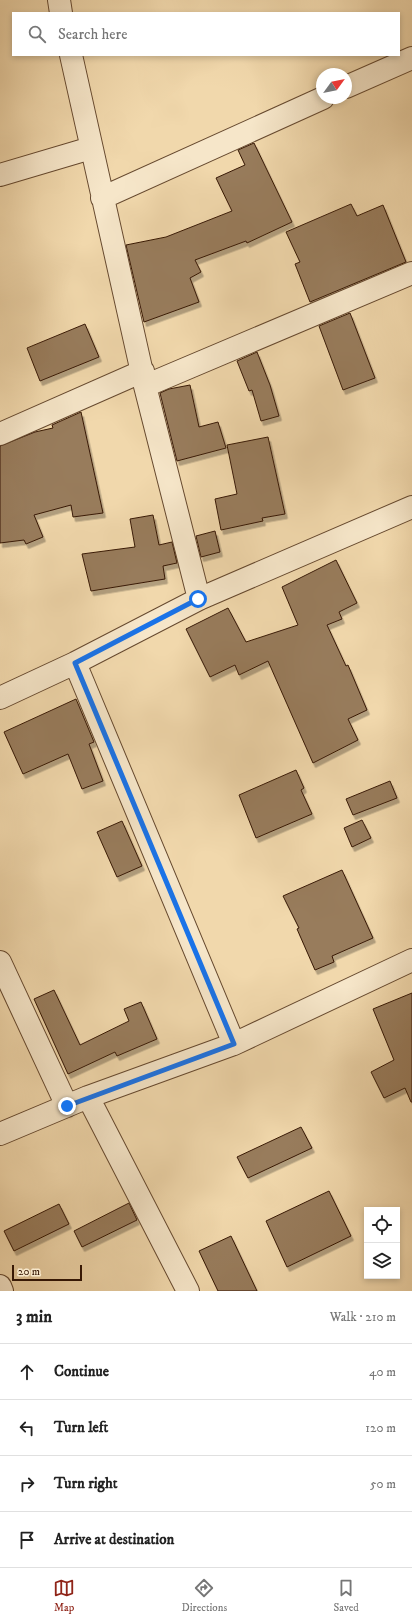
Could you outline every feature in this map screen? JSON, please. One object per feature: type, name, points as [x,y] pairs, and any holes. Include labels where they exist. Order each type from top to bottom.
[{"type":"street","points":[[58,0],[61,12]]},
{"type":"street","points":[[70,56],[144,378],[198,599]]},
{"type":"street","points":[[352,84],[412,58]]},
{"type":"street","points":[[102,198],[316,101]]},
{"type":"street","points":[[0,175],[91,148]]},
{"type":"street","points":[[0,434],[412,273]]},
{"type":"street","points":[[0,698],[75,663],[198,599],[412,507]]},
{"type":"street","points":[[75,663],[234,1044]]},
{"type":"street","points":[[0,1134],[88,1097],[234,1044],[412,960]]},
{"type":"street","points":[[0,962],[67,1106]]},
{"type":"street","points":[[88,1097],[188,1291]]},
{"type":"street","points":[[0,1286],[2,1291]]},
{"type":"building","points":[[254,143],[292,222],[247,243],[246,241],[195,260],[201,272],[190,278],[199,302],[144,322],[126,245],[166,237],[232,211],[216,178],[245,165],[238,150]]},
{"type":"building","points":[[351,204],[357,216],[383,205],[406,262],[310,302],[295,264],[300,262],[286,232]]},
{"type":"building","points":[[350,313],[375,378],[343,390],[319,326]]},
{"type":"building","points":[[85,324],[99,357],[40,381],[27,348]]},
{"type":"building","points":[[257,352],[270,385],[279,416],[261,421],[252,390],[249,391],[237,361]]},
{"type":"building","points":[[190,385],[199,427],[218,422],[226,448],[177,461],[160,393],[169,389]]},
{"type":"building","points":[[81,412],[103,513],[73,517],[71,505],[34,515],[43,537],[26,544],[24,540],[0,543],[0,446],[35,432],[53,428],[52,425]]},
{"type":"building","points":[[268,437],[285,514],[262,518],[263,521],[221,530],[215,499],[237,494],[227,445]]},
{"type":"building","points":[[153,515],[159,545],[172,542],[177,563],[163,566],[165,579],[91,591],[82,554],[135,547],[130,519]]},
{"type":"building","points":[[215,531],[220,552],[201,557],[196,536]]},
{"type":"building","points":[[336,560],[357,603],[339,612],[342,619],[327,625],[346,666],[348,665],[367,710],[348,719],[358,740],[313,763],[268,661],[239,675],[235,665],[210,677],[186,629],[228,608],[246,642],[298,625],[282,587]]},
{"type":"building","points":[[76,699],[94,742],[89,744],[103,781],[82,789],[68,754],[23,774],[4,732]]},
{"type":"building","points":[[296,770],[304,788],[301,790],[312,814],[256,838],[239,795]]},
{"type":"building","points":[[390,781],[397,798],[353,815],[346,799]]},
{"type":"building","points":[[362,820],[371,838],[352,847],[344,828]]},
{"type":"building","points":[[122,821],[142,866],[117,877],[97,832]]},
{"type":"building","points":[[342,870],[373,938],[332,956],[334,962],[315,970],[297,929],[299,928],[283,896]]},
{"type":"building","points":[[54,990],[80,1045],[129,1021],[124,1009],[141,1002],[157,1039],[117,1056],[115,1052],[68,1074],[34,999]]},
{"type":"building","points":[[412,993],[411,1102],[405,1088],[384,1098],[371,1072],[394,1060],[373,1009]]},
{"type":"building","points":[[301,1127],[312,1148],[248,1178],[237,1157]]},
{"type":"building","points":[[329,1191],[351,1236],[287,1267],[266,1221]]},
{"type":"building","points":[[129,1203],[137,1220],[82,1247],[74,1231]]},
{"type":"building","points":[[59,1204],[69,1224],[14,1251],[4,1231]]},
{"type":"building","points":[[231,1236],[257,1291],[218,1291],[199,1251]]},
{"type":"route","points":[[67,1106],[234,1044],[75,663],[198,599]]}]
